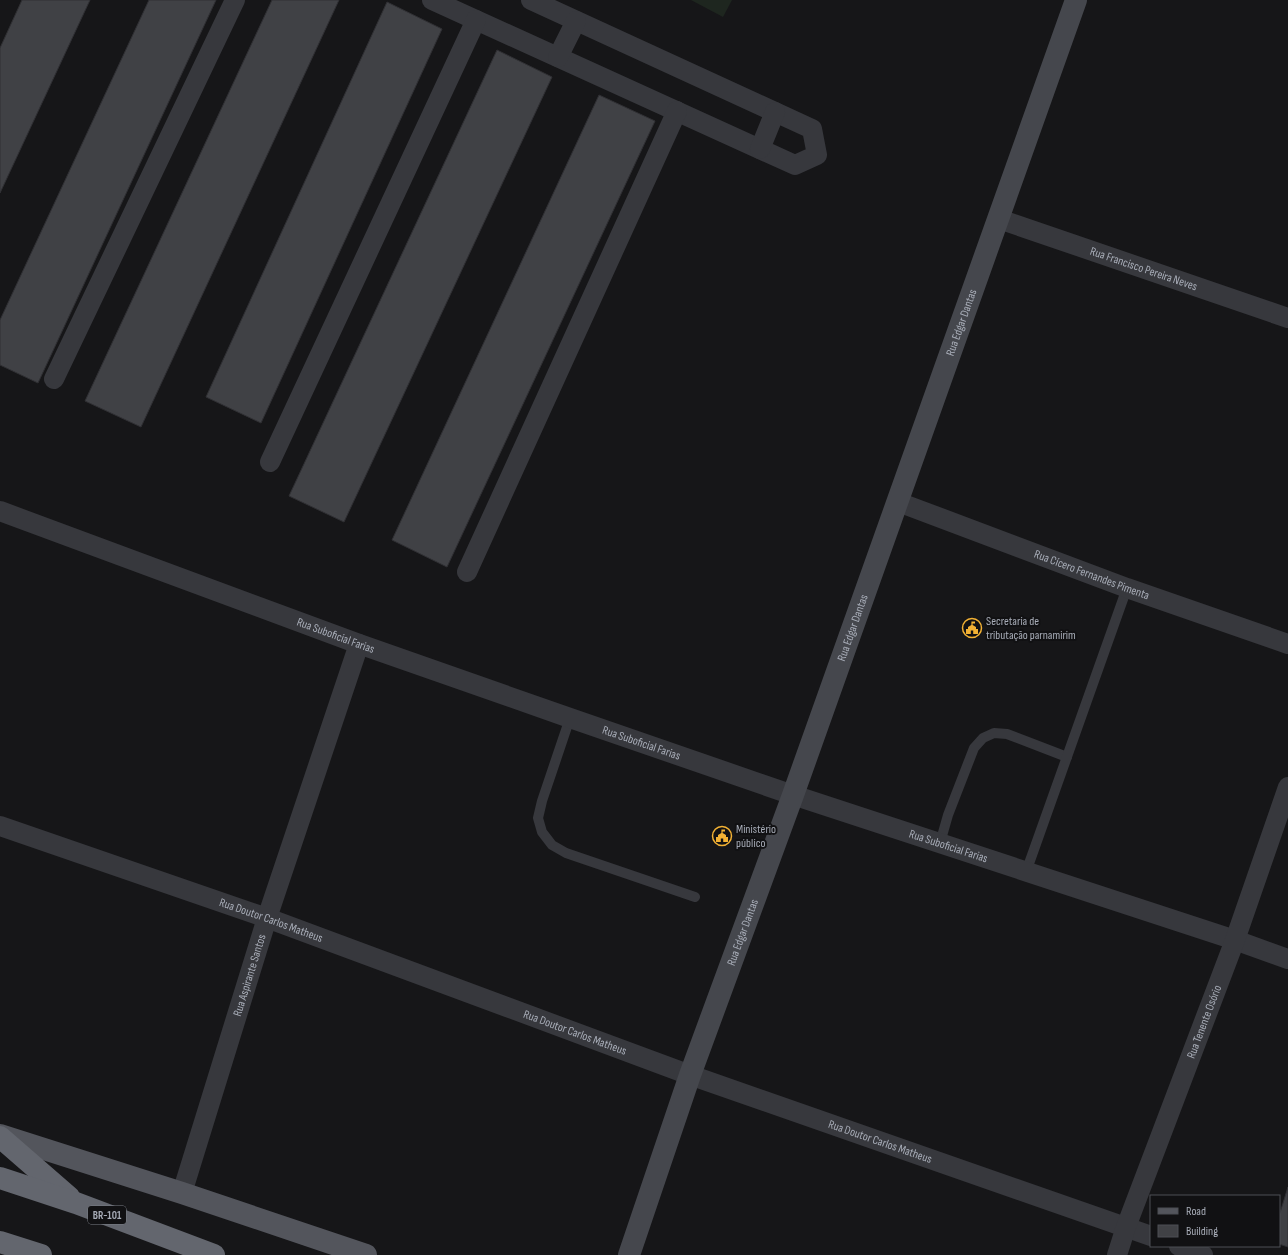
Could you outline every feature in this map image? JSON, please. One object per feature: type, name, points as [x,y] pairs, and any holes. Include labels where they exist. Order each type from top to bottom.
[{"type":"highway","points":[[0,1136],[76,1203]]},
{"type":"highway","name":"BR-101","points":[[0,1178],[76,1203],[214,1255]]},
{"type":"highway","points":[[0,1242],[41,1255]]},
{"type":"main road","name":"Rua Edgar Dantas","points":[[629,1255],[690,1075],[793,795],[1076,0]]},
{"type":"main road","points":[[0,1136],[182,1193],[366,1255]]},
{"type":"street","points":[[54,379],[235,0]]},
{"type":"street","points":[[432,0],[795,165],[817,155],[812,129],[531,0]]},
{"type":"street","points":[[270,462],[476,20]]},
{"type":"street","points":[[558,57],[576,21]]},
{"type":"street","points":[[467,572],[677,111]]},
{"type":"street","points":[[760,149],[775,112]]},
{"type":"street","name":"Rua Francisco Pereira Neves","points":[[999,219],[1288,318]]},
{"type":"street","name":"Rua Cícero Fernandes Pimenta","points":[[898,502],[1127,588],[1288,644]]},
{"type":"street","name":"Rua Suboficial Farias","points":[[0,510],[359,644],[570,718],[793,795],[1235,940],[1288,959]]},
{"type":"street","name":"Rua Aspirante Santos","points":[[182,1193],[267,918],[359,644]]},
{"type":"street","name":"Rua Tenente Osório","points":[[1117,1255],[1126,1226],[1235,940],[1288,787]]},
{"type":"street","name":"Rua Doutor Carlos Matheus","points":[[0,826],[267,918],[690,1075],[1150,1236]]},
{"type":"street","points":[[1182,1247],[1203,1255]]},
{"type":"lane","points":[[1026,872],[1127,588]]},
{"type":"lane","points":[[570,718],[542,801],[538,818],[542,832],[552,845],[566,853],[695,897]]},
{"type":"lane","points":[[940,843],[948,815],[974,748],[983,738],[994,733],[1007,734],[1067,757]]},
{"type":"shaded area","points":[[691,0],[732,0],[723,17]]},
{"type":"building","points":[[22,0],[90,0],[0,193],[0,48]]},
{"type":"building","points":[[149,0],[216,0],[38,383],[0,365],[0,320]]},
{"type":"building","points":[[272,0],[339,0],[141,427],[85,401]]},
{"type":"building","points":[[387,2],[442,29],[261,423],[206,397]]},
{"type":"building","points":[[497,50],[552,77],[344,522],[289,496]]},
{"type":"building","points":[[599,95],[655,121],[447,567],[392,540]]},
{"type":"building","points":[[1288,1187],[1288,1247],[1280,1244],[1280,1213]]},
{"type":"place","name":"Secretaria de tributação parnamirim","points":[[972,628]]},
{"type":"place","name":"Ministério público","points":[[722,836]]}]
